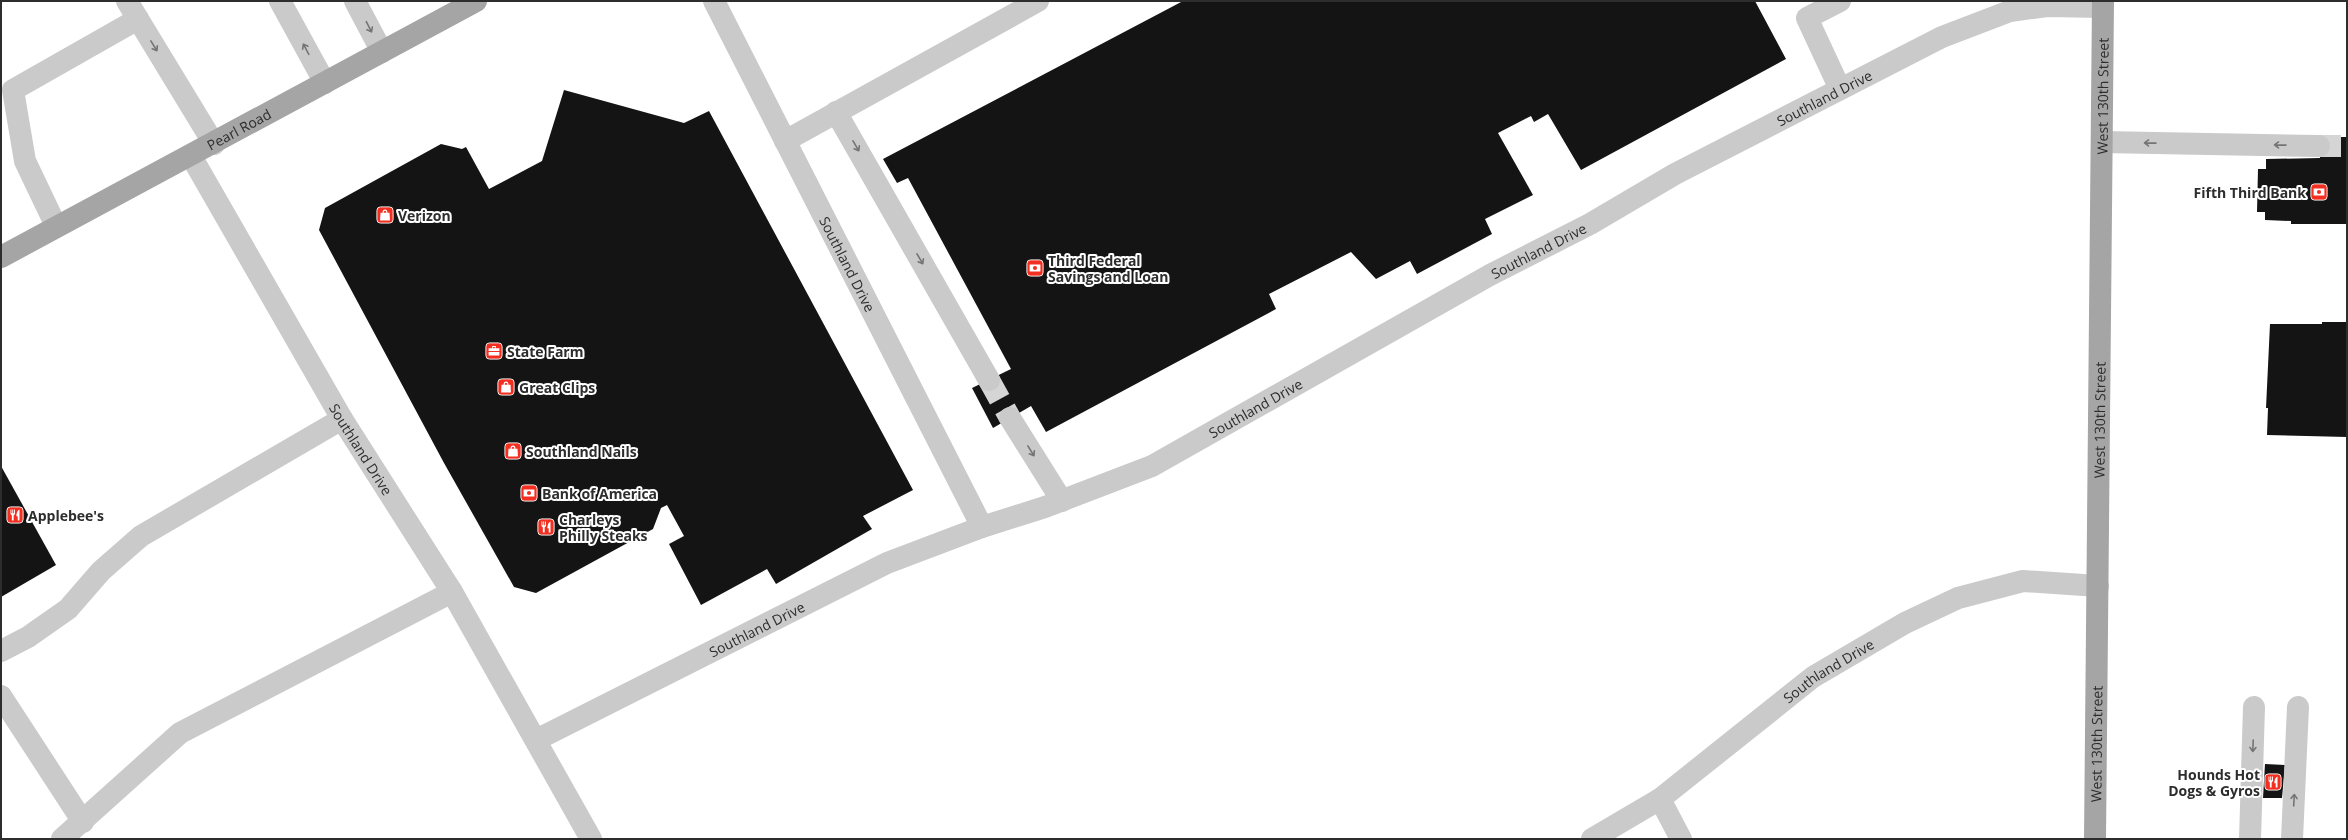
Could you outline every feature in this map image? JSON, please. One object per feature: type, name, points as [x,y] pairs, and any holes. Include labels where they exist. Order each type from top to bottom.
[{"type":"main road","name":"Pearl Road","points":[[1,256],[214,144],[476,1]]},
{"type":"main road","name":"West 130th Street","points":[[2095,839],[2103,4]]},
{"type":"street","points":[[280,1],[325,83]]},
{"type":"street","points":[[355,1],[382,52]]},
{"type":"street","name":"Southland Drive","points":[[714,1],[982,527]]},
{"type":"street","points":[[785,140],[1038,1]]},
{"type":"street","points":[[1840,1],[1806,18],[1840,89]]},
{"type":"street","name":"Southland Drive","points":[[536,740],[887,563],[982,527],[1062,501],[1152,466],[1490,275],[1590,224],[1675,174],[1942,37],[2002,8],[2103,4]]},
{"type":"street","points":[[56,226],[25,160],[13,90],[132,10],[214,144]]},
{"type":"street","points":[[836,112],[989,380]]},
{"type":"street","points":[[2102,142],[2319,146]]},
{"type":"street","name":"Southland Drive","points":[[191,156],[342,419],[452,592],[591,839]]},
{"type":"street","points":[[1010,418],[1062,501]]},
{"type":"street","points":[[1,651],[28,637],[68,609],[101,570],[142,536],[342,419]]},
{"type":"street","name":"Southland Drive","points":[[1592,839],[1660,799],[1813,677],[1905,623],[1958,598],[2023,582],[2098,586]]},
{"type":"street","points":[[62,839],[83,822],[180,733],[452,592]]},
{"type":"street","points":[[1,696],[83,822]]},
{"type":"street","points":[[2250,839],[2254,707]]},
{"type":"street","points":[[2292,839],[2298,707]]},
{"type":"street","points":[[1660,799],[1681,839]]},
{"type":"building","points":[[1183,1],[1755,1],[1786,59],[1581,170],[1548,114],[1534,122],[1531,116],[1498,133],[1533,195],[1485,219],[1492,234],[1417,274],[1410,261],[1376,279],[1351,252],[1269,294],[1276,309],[1046,432],[1031,406],[993,428],[972,388],[1011,369],[908,178],[897,183],[883,159]]},
{"type":"building","points":[[564,90],[684,123],[709,111],[913,490],[863,516],[872,529],[776,584],[767,569],[701,605],[669,544],[684,536],[667,505],[661,508],[653,529],[536,593],[514,587],[444,463],[319,230],[325,208],[441,144],[462,149],[466,147],[489,189],[542,161]]},
{"type":"building","points":[[2319,137],[2347,137],[2347,224],[2291,224],[2291,221],[2265,220],[2265,212],[2257,212],[2258,169],[2266,169],[2266,159],[2320,158]]},
{"type":"building","points":[[2322,322],[2347,322],[2347,437],[2267,435],[2268,408],[2266,408],[2270,324],[2322,324]]},
{"type":"building","name":"Applebee's","points":[[1,466],[56,565],[1,597]]},
{"type":"building","points":[[2265,764],[2285,765],[2282,798],[2263,798]]},
{"type":"tunnel","points":[[2319,146],[2347,146]]},
{"type":"tunnel","points":[[989,380],[1010,418]]},
{"type":"place","name":"Fifth Third Bank","points":[[2319,192]]},
{"type":"place","name":"Verizon","points":[[385,215]]},
{"type":"place","name":"Third Federal Savings and Loan","points":[[1035,268]]},
{"type":"place","name":"State Farm","points":[[494,351]]},
{"type":"place","name":"Great Clips","points":[[506,387]]},
{"type":"place","name":"Southland Nails","points":[[513,451]]},
{"type":"place","name":"Bank of America","points":[[529,493]]},
{"type":"place","name":"Applebee's","points":[[15,515]]},
{"type":"place","name":"Charleys Philly Steaks","points":[[546,527]]},
{"type":"place","name":"Hounds Hot Dogs & Gyros","points":[[2273,782]]}]
